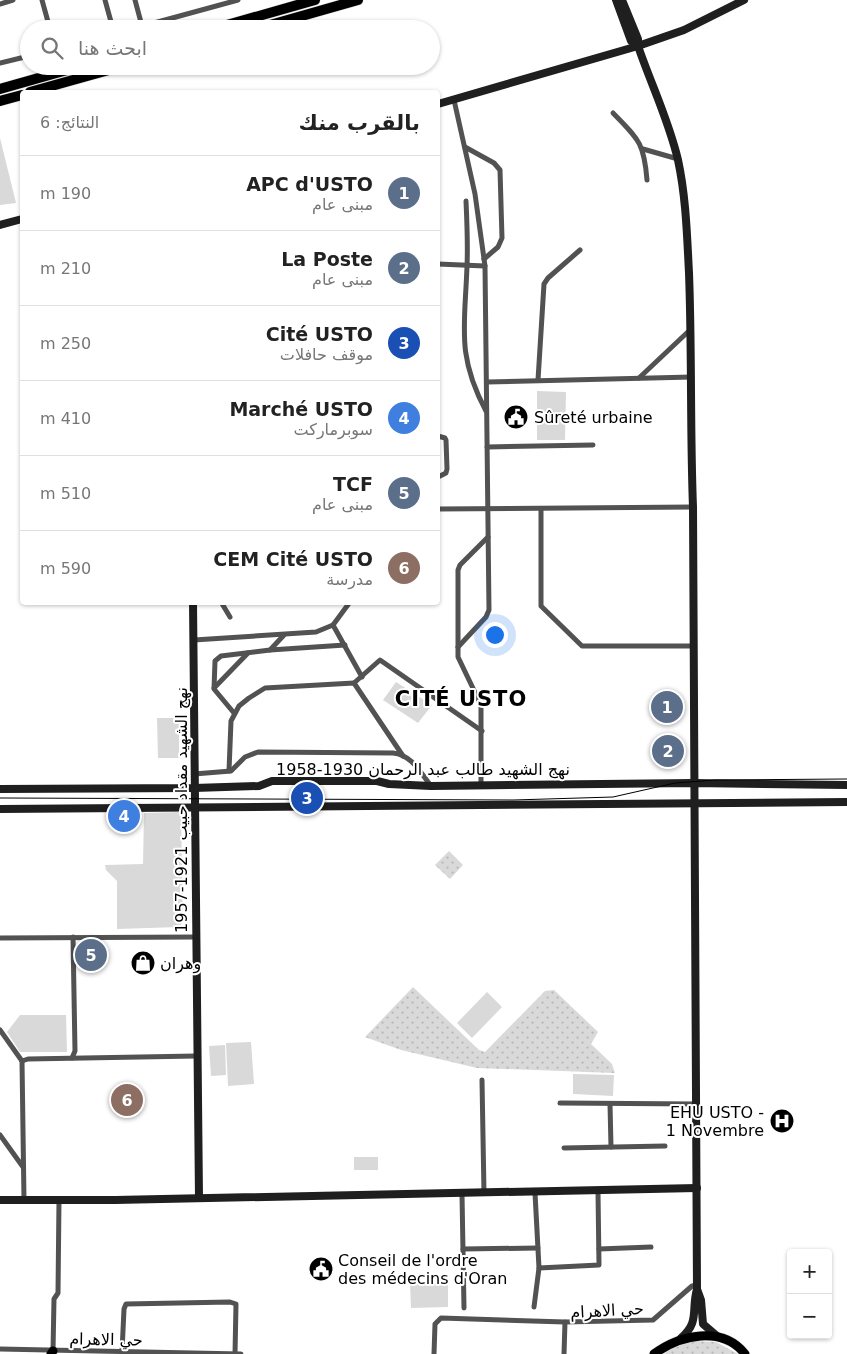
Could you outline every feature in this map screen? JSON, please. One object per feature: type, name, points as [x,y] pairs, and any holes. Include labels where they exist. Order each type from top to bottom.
[{"type":"highway","points":[[244,20],[314,0]]},
{"type":"highway","points":[[288,20],[358,0]]},
{"type":"highway","points":[[0,89],[49,75]]},
{"type":"highway","points":[[37,90],[91,75]]},
{"type":"highway","points":[[0,101],[20,96]]},
{"type":"main road","points":[[616,0],[630,41],[638,46]]},
{"type":"main road","points":[[622,0],[638,39],[638,46],[678,160],[686,222],[691,329],[690,432],[693,507],[693,802],[697,1104],[697,1287],[694,1323],[689,1331],[654,1354]]},
{"type":"main road","points":[[440,104],[638,46],[684,30],[744,0]]},
{"type":"main road","points":[[0,225],[20,220]]},
{"type":"main road","name":"نهج الشهيد مقداد حبيب 1921-1957","points":[[193,605],[196,1056],[199,1198]]},
{"type":"main road","name":"نهج الشهيد طالب عبد الرحمان 1930-1958","points":[[0,789],[194,788],[258,786],[272,781],[377,781],[389,784],[431,786],[693,783],[847,785]]},
{"type":"main road","points":[[0,809],[194,809],[693,802],[847,802]]},
{"type":"main road","points":[[0,1200],[598,1192],[697,1188]]},
{"type":"main road","points":[[697,1287],[701,1300],[702,1324],[720,1338]]},
{"type":"main road","points":[[681,1338],[700,1335],[720,1338],[732,1343],[745,1354]]},
{"type":"street","points":[[0,4],[14,0]]},
{"type":"street","points":[[42,0],[48,20]]},
{"type":"street","points":[[105,0],[111,20]]},
{"type":"street","points":[[136,0],[141,20]]},
{"type":"street","points":[[164,20],[238,0]]},
{"type":"street","points":[[0,63],[20,58]]},
{"type":"street","points":[[454,100],[477,204],[485,266],[489,610],[486,617],[458,646]]},
{"type":"street","points":[[613,113],[637,138],[644,149],[647,180]]},
{"type":"street","points":[[465,148],[494,163],[501,175],[502,238],[498,247],[484,259]]},
{"type":"street","points":[[644,149],[678,160]]},
{"type":"street","points":[[466,201],[467,265],[464,352],[474,388],[487,414]]},
{"type":"street","points":[[538,380],[544,284],[548,278],[580,250]]},
{"type":"street","points":[[440,264],[485,266]]},
{"type":"street","points":[[639,378],[691,329]]},
{"type":"street","points":[[487,382],[692,378]]},
{"type":"street","points":[[440,437],[446,440],[447,469],[446,473],[440,476]]},
{"type":"street","points":[[487,446],[593,445]]},
{"type":"street","points":[[440,509],[693,507]]},
{"type":"street","points":[[541,509],[541,606],[582,646],[693,646]]},
{"type":"street","points":[[481,785],[481,705],[458,657],[458,570],[460,565],[488,538]]},
{"type":"street","points":[[222,605],[230,618]]},
{"type":"street","points":[[194,640],[316,632],[333,625],[348,605]]},
{"type":"street","points":[[333,625],[362,677]]},
{"type":"street","points":[[270,650],[284,635]]},
{"type":"street","points":[[234,713],[214,689],[215,661],[221,656],[270,650],[345,645]]},
{"type":"street","points":[[214,689],[249,653]]},
{"type":"street","points":[[229,771],[231,720],[240,706],[265,688],[354,683],[380,660],[482,731]]},
{"type":"street","points":[[354,683],[403,756]]},
{"type":"street","points":[[194,774],[229,771],[236,767],[245,757],[258,752],[393,753],[412,761],[431,786]]},
{"type":"street","points":[[72,1058],[75,1051],[73,937]]},
{"type":"street","points":[[0,938],[195,937]]},
{"type":"street","points":[[0,1030],[22,1061],[24,1200]]},
{"type":"street","points":[[22,1061],[28,1058],[196,1056]]},
{"type":"street","points":[[482,1080],[484,1193]]},
{"type":"street","points":[[560,1103],[697,1104]]},
{"type":"street","points":[[610,1104],[611,1147]]},
{"type":"street","points":[[0,1135],[23,1167]]},
{"type":"street","points":[[564,1148],[665,1146]]},
{"type":"street","points":[[534,1307],[539,1268],[535,1192]]},
{"type":"street","points":[[539,1268],[599,1265],[598,1192]]},
{"type":"street","points":[[462,1194],[464,1308]]},
{"type":"street","points":[[52,1352],[54,1299],[58,1293],[60,1200]]},
{"type":"street","points":[[599,1249],[651,1247]]},
{"type":"street","points":[[463,1249],[538,1248]]},
{"type":"street","name":"حي الاهرام","points":[[564,1354],[565,1322],[653,1320],[692,1286],[697,1287]]},
{"type":"street","points":[[122,1352],[124,1309],[126,1304],[230,1302],[236,1304],[235,1354]]},
{"type":"street","points":[[434,1354],[435,1324],[441,1318],[565,1322]]},
{"type":"street","name":"حي الاهرام","points":[[0,1349],[52,1352],[241,1354]]},
{"type":"shaded area","points":[[0,138],[16,203],[0,205]]},
{"type":"shaded area","points":[[537,391],[566,392],[565,440],[537,440]]},
{"type":"shaded area","points":[[396,682],[432,705],[418,723],[383,700]]},
{"type":"shaded area","points":[[157,718],[179,718],[179,758],[158,758]]},
{"type":"shaded area","points":[[181,812],[183,922],[179,927],[117,929],[117,881],[106,870],[105,865],[143,864],[144,813]]},
{"type":"shaded area","points":[[449,851],[463,865],[450,879],[435,865]]},
{"type":"shaded area","points":[[413,987],[479,1050],[485,1052],[545,991],[554,990],[598,1032],[591,1044],[612,1064],[615,1073],[477,1068],[401,1050],[365,1037]]},
{"type":"shaded area","points":[[487,992],[502,1007],[472,1038],[457,1023]]},
{"type":"shaded area","points":[[20,1015],[66,1015],[67,1052],[20,1052],[7,1032]]},
{"type":"shaded area","points":[[251,1042],[254,1084],[228,1086],[226,1043]]},
{"type":"shaded area","points":[[225,1045],[226,1075],[211,1076],[209,1046]]},
{"type":"shaded area","points":[[573,1074],[614,1075],[613,1096],[573,1094]]},
{"type":"shaded area","points":[[354,1157],[378,1157],[378,1170],[354,1170]]},
{"type":"shaded area","points":[[448,1282],[448,1307],[411,1308],[410,1283]]},
{"type":"shaded area","points":[[693,1341],[716,1342],[738,1354],[664,1354],[671,1348]]},
{"type":"tram line","points":[[0,798],[513,800],[613,797],[675,783],[716,780],[847,779]]},
{"type":"place","name":"Sûreté urbaine","points":[[516,417]]},
{"type":"place","name":"APC d'USTO","points":[[667,707]]},
{"type":"place","name":"La Poste","points":[[668,751]]},
{"type":"place","name":"Cité USTO","points":[[307,798]]},
{"type":"place","name":"Marché USTO","points":[[124,816]]},
{"type":"place","name":"TCF","points":[[91,955]]},
{"type":"place","name":"وهران","points":[[143,963]]},
{"type":"place","name":"CEM Cité USTO","points":[[127,1100]]},
{"type":"place","name":"EHU USTO - 1 Novembre","points":[[782,1121]]},
{"type":"place","name":"Conseil de l'ordre des médecins d'Oran","points":[[321,1269]]},
{"type":"district","name":"CITÉ USTO","points":[[461,699]]}]
